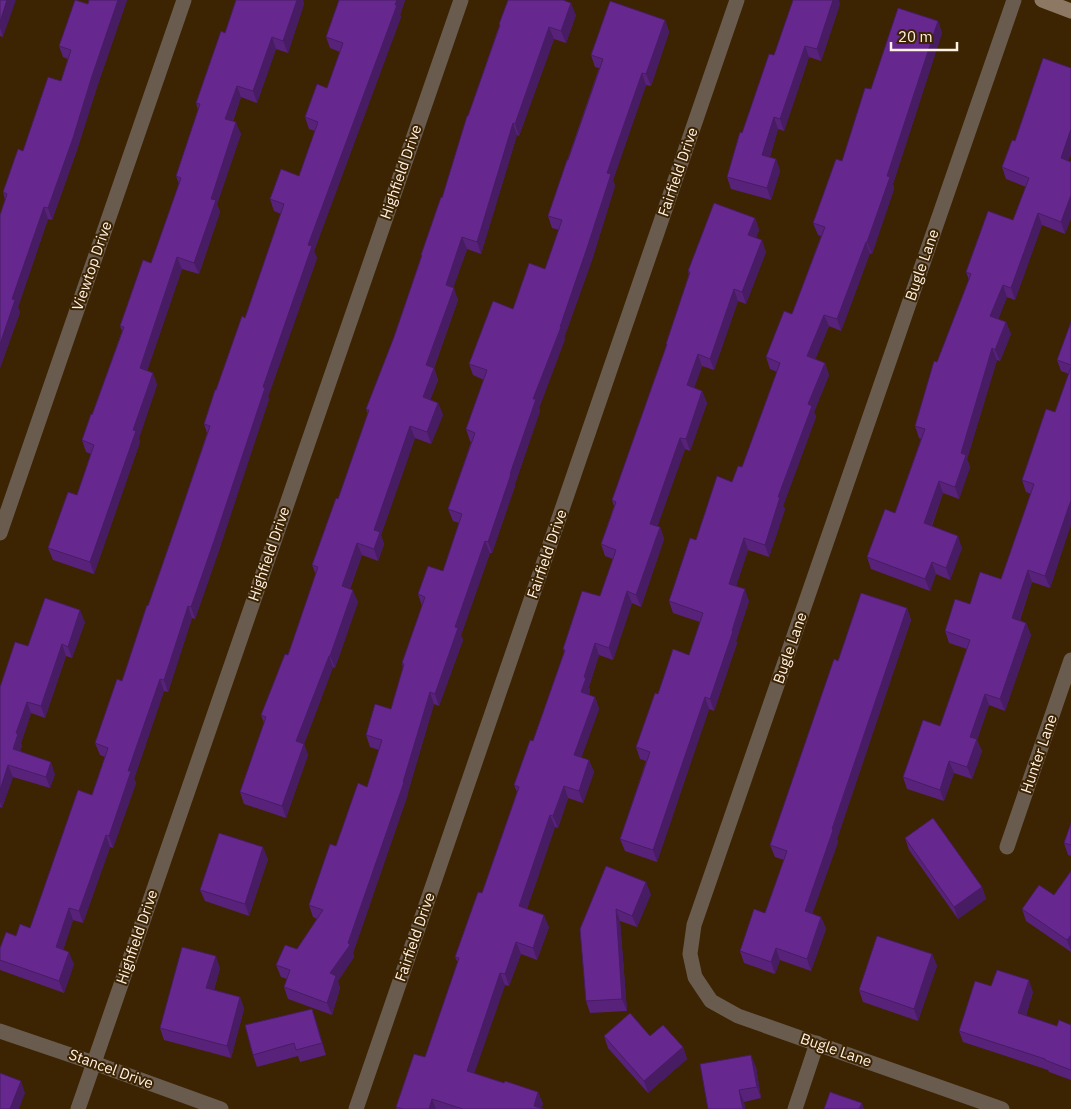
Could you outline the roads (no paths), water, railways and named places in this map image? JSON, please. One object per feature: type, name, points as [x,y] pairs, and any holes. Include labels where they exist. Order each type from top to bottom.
[{"type":"street","name":"Viewtop Drive","points":[[0,533],[184,0]]},
{"type":"street","name":"Highfield Drive","points":[[78,1109],[461,0]]},
{"type":"street","name":"Fairfield Drive","points":[[356,1109],[737,0]]},
{"type":"street","name":"Bugle Lane","points":[[1002,1109],[738,1016],[711,1000],[695,977],[690,954],[694,925],[1014,0]]},
{"type":"street","points":[[1042,0],[1071,11]]},
{"type":"street","name":"Hunter Lane","points":[[1007,847],[1071,660]]},
{"type":"street","name":"Stancel Drive","points":[[0,1031],[221,1109]]},
{"type":"street","points":[[795,1109],[817,1044]]}]
